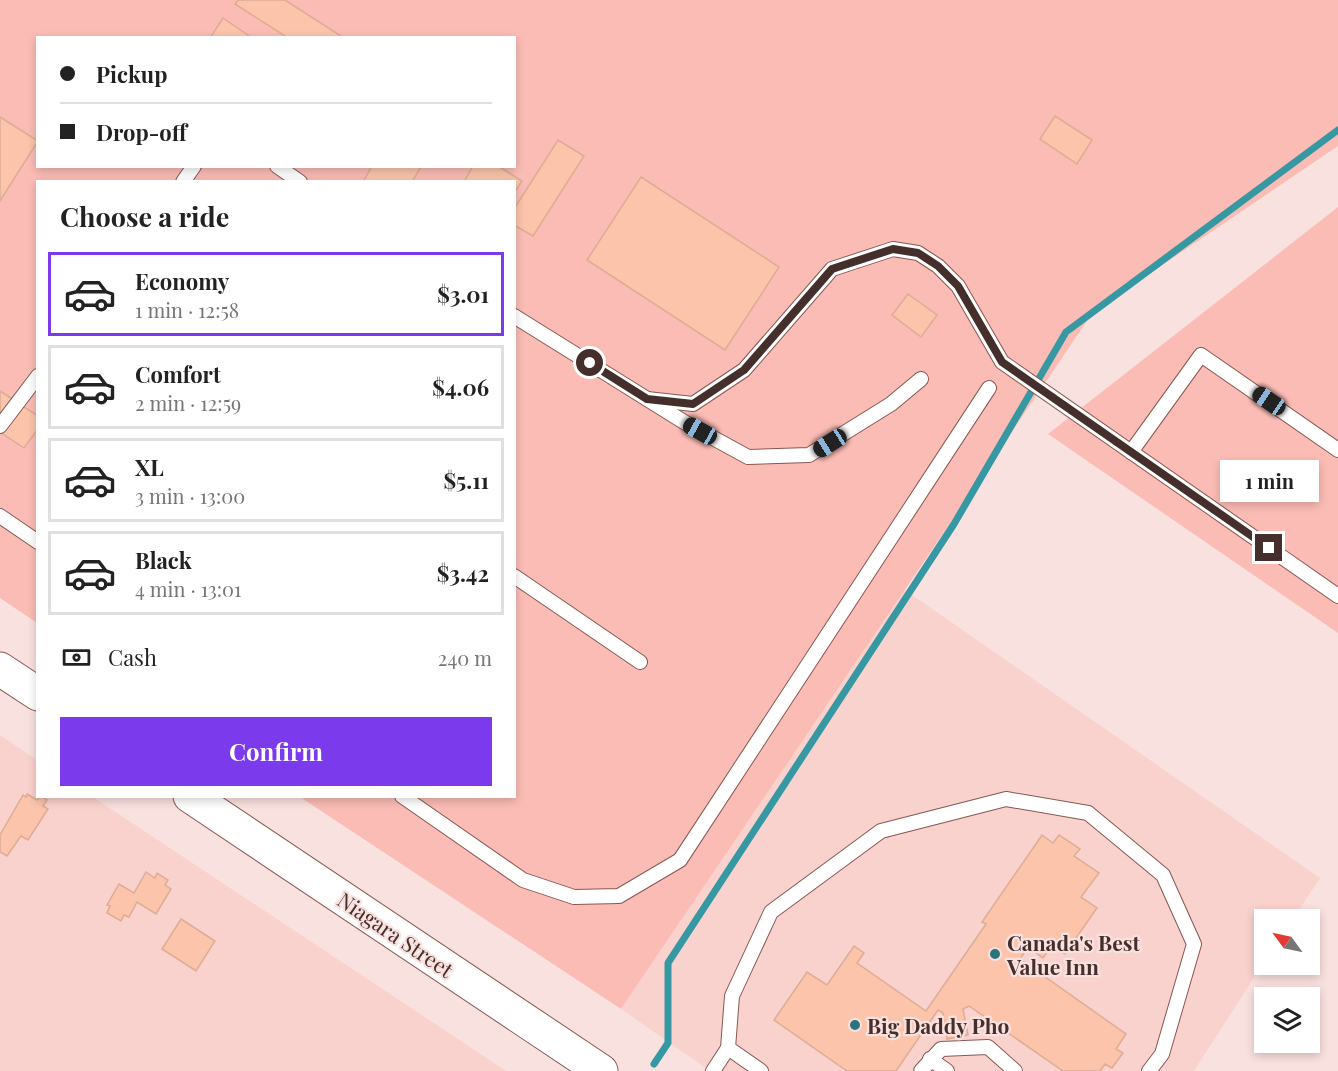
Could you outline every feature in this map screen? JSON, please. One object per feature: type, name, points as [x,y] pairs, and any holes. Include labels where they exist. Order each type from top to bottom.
[{"type":"main road","points":[[0,669],[36,693]]},
{"type":"main road","name":"Niagara Street","points":[[193,798],[601,1071]]},
{"type":"lane","points":[[280,168],[297,180]]},
{"type":"lane","points":[[647,399],[693,404],[744,370],[832,269],[893,249],[918,253],[938,266],[958,286],[1002,362],[1338,596]]},
{"type":"lane","points":[[516,317],[647,399],[748,457],[809,456],[891,404],[921,379]]},
{"type":"lane","points":[[1131,452],[1201,355],[1338,450]]},
{"type":"lane","points":[[0,426],[36,379]]},
{"type":"lane","points":[[405,798],[523,880],[574,897],[619,896],[680,860],[989,388]]},
{"type":"lane","points":[[0,516],[36,541]]},
{"type":"lane","points":[[516,577],[640,662]]},
{"type":"lane","points":[[712,1071],[728,1048],[732,996],[771,912],[881,831],[1006,799],[1088,813],[1162,875],[1194,944],[1162,1054],[1149,1071]]},
{"type":"lane","points":[[921,1071],[941,1049],[988,1047],[1015,1071]]},
{"type":"lane","points":[[728,1048],[761,1071]]},
{"type":"lane","points":[[930,1059],[948,1071]]},
{"type":"shaded area","points":[[0,0],[1338,0],[1338,146],[1093,312],[621,1009],[302,798],[516,798],[516,180],[36,180],[36,622],[0,598]]},
{"type":"shaded area","points":[[1338,207],[1338,633],[1048,434]]},
{"type":"shaded area","points":[[905,590],[1320,878],[1300,909],[1254,909],[1256,975],[1194,1071],[710,1071],[621,1009]]},
{"type":"shaded area","points":[[0,735],[36,759],[36,798],[95,798],[506,1071],[0,1071]]},
{"type":"building","points":[[238,0],[285,0],[341,36],[285,36],[235,4]]},
{"type":"building","points":[[223,18],[249,36],[211,36]]},
{"type":"building","points":[[1055,116],[1092,140],[1077,164],[1040,139]]},
{"type":"building","points":[[0,117],[36,140],[36,144],[0,201]]},
{"type":"building","points":[[558,140],[584,156],[533,236],[516,226],[516,206]]},
{"type":"building","points":[[371,168],[420,168],[413,180],[364,180]]},
{"type":"building","points":[[472,168],[501,168],[522,181],[516,190],[516,180],[465,180]]},
{"type":"building","points":[[641,177],[779,267],[725,350],[587,260]]},
{"type":"building","points":[[908,294],[937,315],[921,337],[892,315]]},
{"type":"building","points":[[0,391],[36,415],[36,432],[24,448],[0,432]]},
{"type":"building","points":[[27,794],[37,800],[44,798],[47,800],[43,806],[48,809],[28,840],[21,836],[7,856],[0,852],[0,835],[23,795],[26,797]]},
{"type":"building","name":"Canada's Best Value Inn","points":[[1042,835],[1053,843],[1059,835],[1080,849],[1074,856],[1099,873],[1081,897],[1097,908],[1065,954],[1052,945],[1043,958],[1028,947],[1020,959],[1126,1034],[1116,1049],[1123,1053],[1112,1068],[1105,1064],[1100,1071],[1063,1071],[969,1006],[963,1009],[968,1035],[947,1039],[943,1013],[938,1010],[896,1071],[847,1071],[774,1020],[807,972],[827,985],[854,946],[864,953],[857,963],[926,1011],[986,924],[982,922]]},
{"type":"building","points":[[146,872],[155,878],[157,873],[168,880],[165,885],[171,889],[156,914],[137,902],[129,917],[124,915],[121,921],[107,913],[110,906],[107,905],[119,884],[134,893]]},
{"type":"building","points":[[181,919],[215,941],[196,971],[162,949]]},
{"type":"waterway","points":[[654,1064],[668,1043],[668,963],[954,524],[1066,332],[1338,130]]},
{"type":"place","name":"Canada's Best Value Inn","points":[[995,954]]},
{"type":"place","name":"Big Daddy Pho","points":[[855,1025]]},
{"type":"route","points":[[590,363],[647,399],[693,404],[744,370],[832,269],[893,249],[918,253],[938,266],[958,286],[1002,362],[1269,548]]}]
